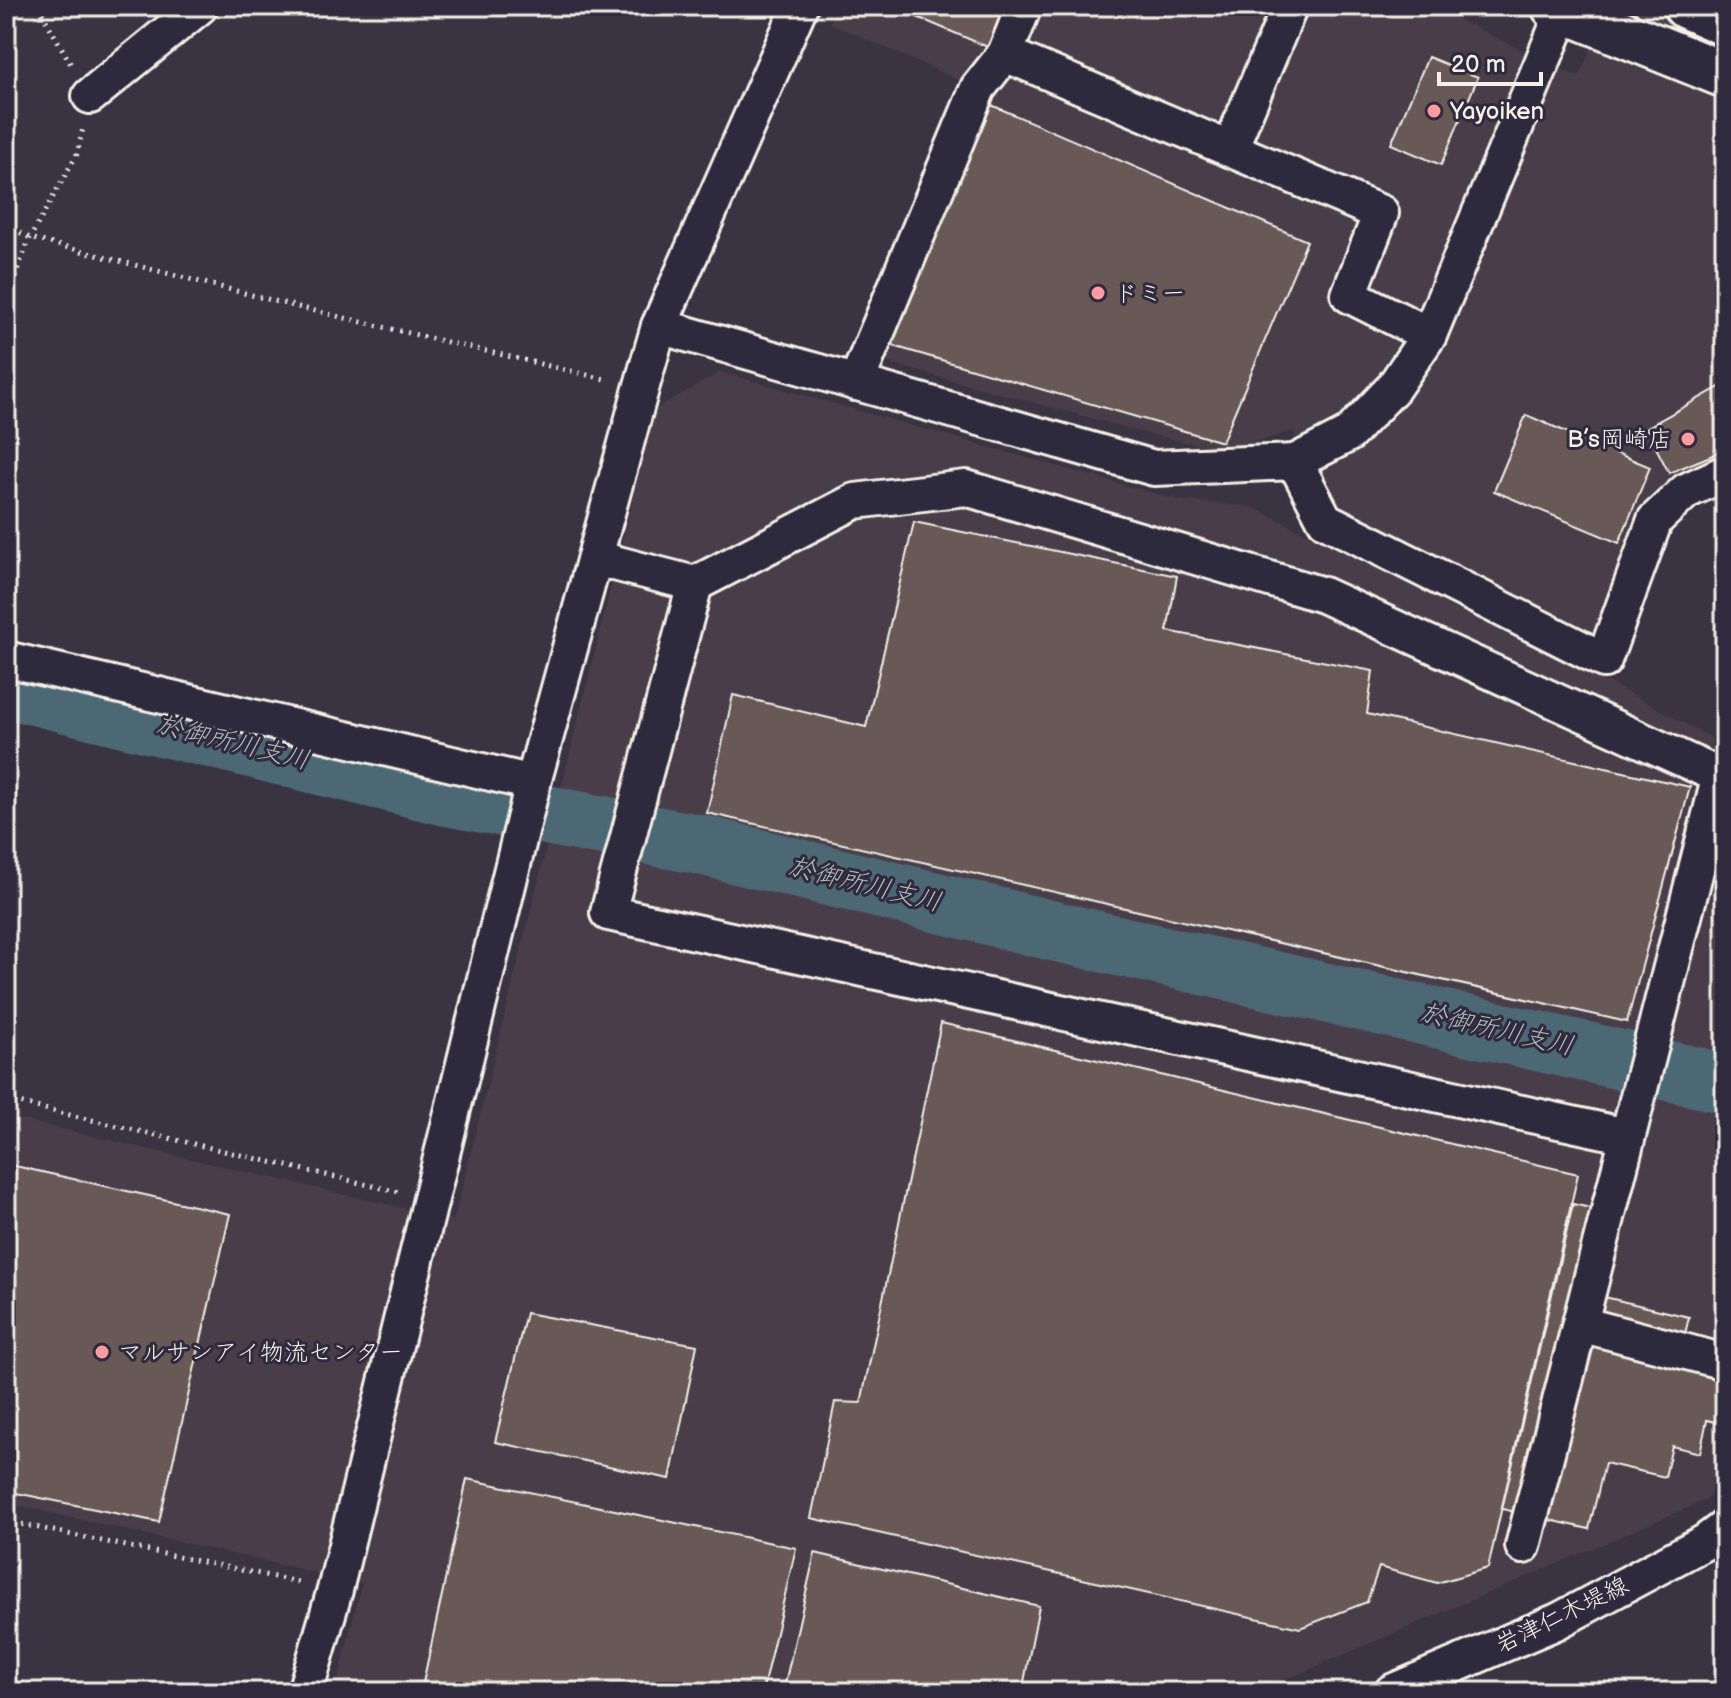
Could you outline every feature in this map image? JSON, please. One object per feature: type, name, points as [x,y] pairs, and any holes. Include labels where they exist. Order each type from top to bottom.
[{"type":"highway","points":[[1686,6],[1725,23]]},
{"type":"highway","points":[[1559,8],[1725,75]]},
{"type":"street","points":[[90,96],[200,6]]},
{"type":"street","points":[[305,1692],[335,1590],[533,783],[659,326],[800,6]]},
{"type":"street","points":[[856,383],[978,88],[1005,54],[1024,6]]},
{"type":"street","points":[[1230,149],[1290,6]]},
{"type":"street","points":[[659,326],[1154,468],[1295,462],[1349,434],[1393,388],[1429,335],[1559,8]]},
{"type":"street","points":[[1005,54],[1381,213],[1349,295],[1429,335]]},
{"type":"street","points":[[1295,462],[1325,520],[1604,660],[1655,520],[1686,491],[1725,473]]},
{"type":"street","points":[[595,558],[695,584],[855,501],[966,488],[1323,595],[1720,776],[1523,1546]]},
{"type":"street","points":[[695,584],[608,913],[1627,1136]]},
{"type":"street","points":[[6,659],[533,783]]},
{"type":"street","points":[[1580,1324],[1725,1362]]},
{"type":"street","name":"岩津仁木堤線","points":[[1392,1692],[1558,1621],[1705,1542],[1725,1527]]},
{"type":"path","points":[[6,225],[30,238],[312,311],[641,389]]},
{"type":"path","points":[[6,299],[30,238]]},
{"type":"path","points":[[6,1100],[431,1199]]},
{"type":"path","points":[[6,1521],[335,1590]]},
{"type":"path","points":[[6,1680],[61,1692]]},
{"type":"shaded area","points":[[837,6],[1430,6],[1579,77],[1609,6],[1725,6],[1725,460],[1672,482],[1596,635],[1332,513],[1293,431],[1226,451],[1153,435],[874,359],[985,92],[830,23]]},
{"type":"shaded area","points":[[721,372],[1178,500],[1253,507],[1614,685],[1725,745],[1725,1481],[1706,1500],[1294,1676],[1223,1692],[335,1692],[362,1583],[6,1503],[6,1116],[454,1220],[655,409]]},
{"type":"building","points":[[891,6],[1007,6],[990,48]]},
{"type":"building","name":"Yayoiken","points":[[1428,57],[1478,77],[1441,165],[1391,144]]},
{"type":"building","name":"ドミー","points":[[989,104],[1307,241],[1222,442],[890,345]]},
{"type":"building","name":"B’s岡崎店","points":[[1725,384],[1725,450],[1669,473],[1646,428]]},
{"type":"building","points":[[1526,415],[1650,467],[1619,543],[1494,491]]},
{"type":"building","points":[[914,522],[1177,576],[1167,631],[1373,671],[1367,714],[1690,787],[1627,1022],[707,813],[733,695],[866,727]]},
{"type":"building","points":[[941,1023],[1578,1174],[1488,1568],[1437,1583],[1379,1567],[1367,1602],[1300,1628],[811,1518],[835,1402],[861,1403]]},
{"type":"building","name":"マルサンアイ物流センター","points":[[6,1164],[230,1214],[159,1522],[6,1491]]},
{"type":"building","points":[[1573,1204],[1616,1214],[1596,1295],[1689,1317],[1685,1334],[1725,1343],[1725,1424],[1707,1420],[1700,1453],[1672,1446],[1665,1477],[1605,1463],[1589,1529],[1502,1509]]},
{"type":"building","points":[[526,1313],[697,1345],[670,1479],[495,1442]]},
{"type":"building","points":[[467,1479],[796,1548],[762,1692],[421,1692]]},
{"type":"building","points":[[815,1553],[1039,1606],[1022,1692],[783,1692]]},
{"type":"waterway","name":"於御所川支川","points":[[6,688],[447,796],[697,844],[1058,932],[1718,1082],[1725,1081]]},
{"type":"place","name":"Yayoiken","points":[[1434,111]]},
{"type":"place","name":"ドミー","points":[[1098,293]]},
{"type":"place","name":"B’s岡崎店","points":[[1688,439]]},
{"type":"place","name":"マルサンアイ物流センター","points":[[102,1352]]}]
